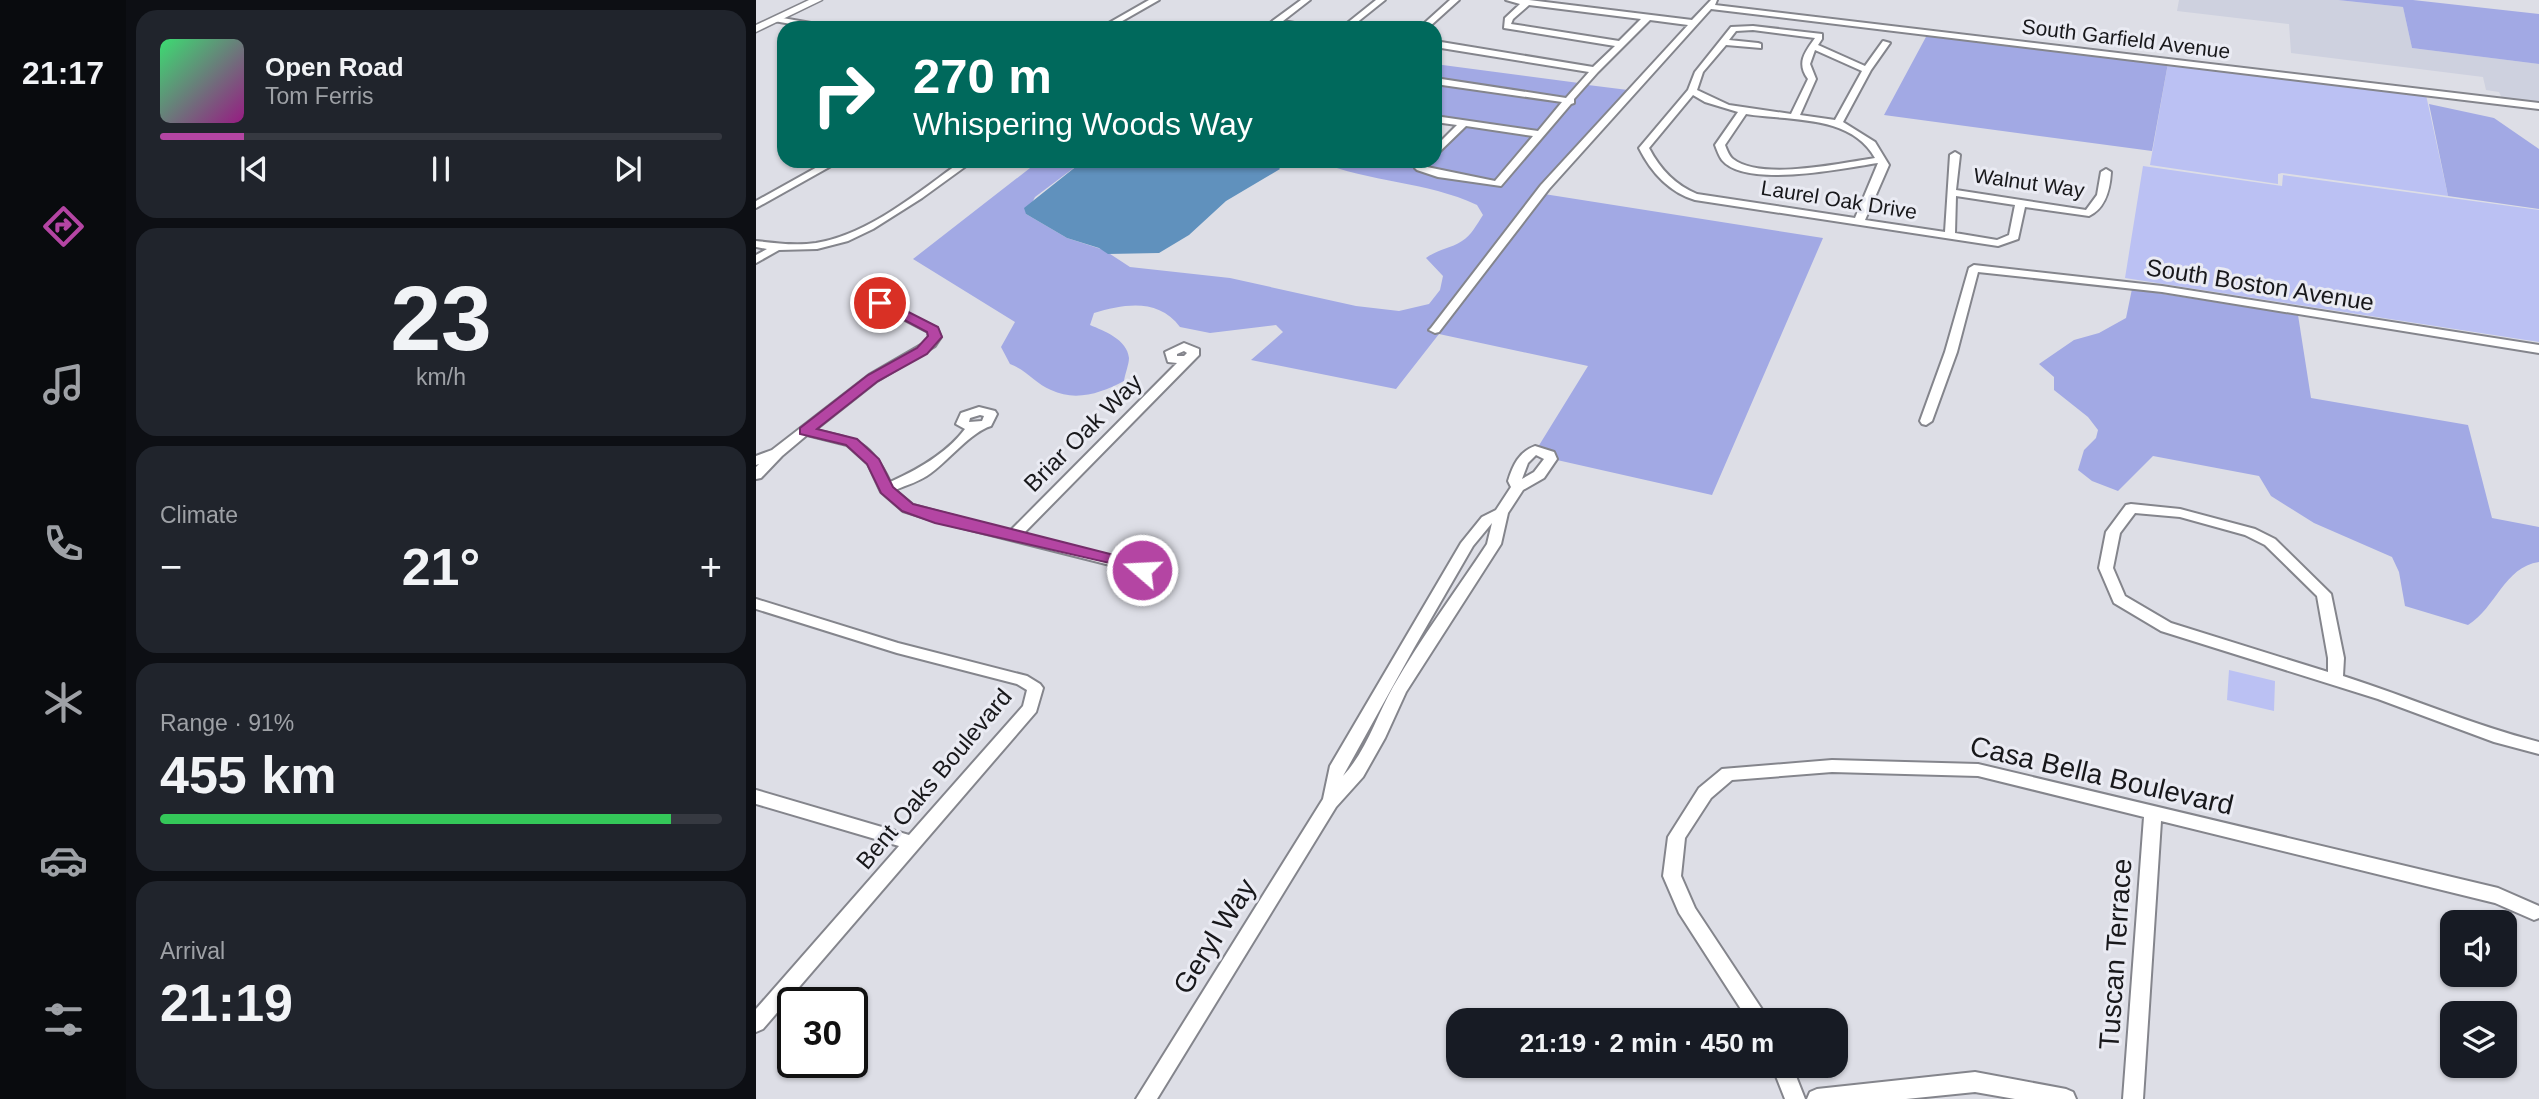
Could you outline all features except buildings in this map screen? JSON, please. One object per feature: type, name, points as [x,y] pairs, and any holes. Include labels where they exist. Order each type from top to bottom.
[{"type":"main road","points":[[756,29],[817,0]]},
{"type":"street","points":[[1117,21],[1155,0]]},
{"type":"street","points":[[1276,21],[1306,0]]},
{"type":"street","points":[[1354,21],[1381,0]]},
{"type":"street","points":[[1431,21],[1455,0]]},
{"type":"street","points":[[1510,0],[1693,23]]},
{"type":"street","points":[[1527,2],[1509,18],[1507,26],[1621,44]]},
{"type":"street","points":[[1435,330],[1545,187],[1712,4]]},
{"type":"street","name":"South Garfield Avenue","points":[[1712,4],[1829,22],[2539,106]]},
{"type":"street","points":[[1429,168],[1438,174],[1497,184],[1595,71],[1648,18]]},
{"type":"street","points":[[777,19],[788,21]]},
{"type":"street","points":[[1795,116],[1812,79],[1805,71],[1804,62],[1829,22]]},
{"type":"street","points":[[1859,221],[1884,165],[1872,144],[1838,123],[1743,111],[1707,101],[1692,91],[1699,72],[1734,29],[1739,28],[1817,41],[1867,70]]},
{"type":"street","points":[[1724,42],[1758,46]]},
{"type":"street","points":[[1838,123],[1867,70],[1886,43]]},
{"type":"street","points":[[1442,45],[1595,71]]},
{"type":"street","points":[[1442,82],[1571,101]]},
{"type":"street","name":"Laurel Oak Drive","points":[[1692,91],[1644,148],[1651,163],[1662,175],[1684,193],[1695,197],[1997,243],[2014,237],[2021,203]]},
{"type":"street","points":[[1743,111],[1720,145],[1721,151],[1735,166],[1745,171],[1774,173],[1881,160]]},
{"type":"street","points":[[1442,120],[1541,134]]},
{"type":"street","points":[[1442,146],[1464,123]]},
{"type":"street","name":"Walnut Way","points":[[1955,155],[1951,192],[2089,213],[2096,207],[2105,189],[2106,172]]},
{"type":"street","points":[[756,205],[822,168]]},
{"type":"street","points":[[756,244],[789,251],[813,248],[861,234],[958,168]]},
{"type":"street","points":[[1950,237],[1951,192]]},
{"type":"street","points":[[756,260],[775,248]]},
{"type":"street","name":"South Boston Avenue","points":[[1926,421],[1951,352],[1974,268],[2162,289],[2539,349]]},
{"type":"street","points":[[756,475],[777,453],[873,378],[922,351],[935,337],[933,330],[880,303]]},
{"type":"street","name":"Briar Oak Way","points":[[1013,536],[1185,360]]},
{"type":"street","points":[[886,489],[939,462],[974,428]]},
{"type":"street","points":[[806,431],[851,442],[874,462],[886,489],[908,508],[1114,561],[1129,561]]},
{"type":"street","points":[[756,461],[777,453]]},
{"type":"street","name":"Geryl Way","points":[[1389,693],[1474,576],[1494,544],[1501,513],[1518,487]]},
{"type":"street","points":[[2334,679],[2336,658],[2324,594],[2270,542],[2250,532],[2180,513],[2131,508],[2113,533],[2106,568],[2119,599],[2166,627],[2334,679],[2500,738],[2539,748]]},
{"type":"street","name":"Geryl Way","points":[[1146,1099],[1330,802],[1357,772],[1377,738],[1389,693],[1468,543],[1487,520],[1501,513]]},
{"type":"street","points":[[1453,571],[1474,576]]},
{"type":"street","name":"Bent Oaks Boulevard","points":[[756,604],[897,648],[1022,680],[1035,688],[1030,708],[756,1023]]},
{"type":"street","name":"Casa Bella Boulevard","points":[[1751,1008],[1688,913],[1672,877],[1676,837],[1706,793],[1728,774],[1832,766],[1978,770],[2498,895],[2534,912]]},
{"type":"street","points":[[756,797],[912,844]]},
{"type":"street","name":"Tuscan Terrace","points":[[2133,1099],[2153,813]]},
{"type":"street","points":[[1787,1078],[1795,1099]]},
{"type":"street","points":[[1817,1099],[1975,1082],[2066,1099]]},
{"type":"shaded area","points":[[2179,0],[2338,0],[2403,7],[2412,48],[2539,64],[2539,105],[2503,100],[2499,92],[2486,90],[2483,77],[2291,53],[2289,24],[2177,11]]},
{"type":"shaded area","points":[[2338,0],[2413,0],[2539,14],[2539,64],[2412,48],[2403,7]]},
{"type":"shaded area","points":[[1927,35],[2168,63],[2152,151],[1884,115]]},
{"type":"shaded area","points":[[2168,63],[2426,95],[2448,196],[2282,173],[2278,174],[2278,184],[2150,165]]},
{"type":"shaded area","points":[[1442,65],[1579,83],[1567,98],[1442,80]]},
{"type":"shaded area","points":[[1442,84],[1565,102],[1538,132],[1442,118]]},
{"type":"shaded area","points":[[1588,85],[1628,90],[1544,194],[1823,238],[1712,495],[1557,460],[1554,453],[1538,447],[1588,366],[1439,334],[1396,389],[1251,360],[1283,332],[1276,325],[1210,333],[1180,327],[1162,311],[1151,307],[1129,306],[1094,313],[1090,325],[1114,337],[1124,346],[1129,358],[1124,381],[1079,396],[1060,394],[1010,364],[1001,347],[1015,322],[913,259],[1030,168],[1074,168],[1035,197],[1026,214],[1067,238],[1104,250],[1130,267],[1230,278],[1356,306],[1399,311],[1429,304],[1440,290],[1443,276],[1426,258],[1458,244],[1474,230],[1483,215],[1477,205],[1458,197],[1338,168],[1415,168],[1435,176],[1500,187]]},
{"type":"shaded area","points":[[2429,104],[2494,118],[2539,149],[2539,209],[2448,196]]},
{"type":"shaded area","points":[[1467,126],[1535,136],[1494,181],[1431,168],[1442,168],[1442,151]]},
{"type":"shaded area","points":[[2143,166],[2282,186],[2283,175],[2539,210],[2539,342],[2125,278]]},
{"type":"shaded area","points":[[1074,168],[1280,169],[1226,201],[1189,235],[1159,253],[1108,254],[1099,248],[1067,238],[1026,214],[1024,208]]},
{"type":"shaded area","points":[[2132,289],[2298,315],[2311,398],[2468,425],[2492,518],[2539,527],[2539,562],[2527,565],[2517,572],[2478,618],[2468,625],[2405,606],[2399,572],[2392,557],[2314,523],[2271,496],[2259,476],[2153,456],[2118,491],[2092,481],[2078,470],[2084,450],[2096,438],[2098,430],[2088,417],[2054,390],[2054,377],[2039,364],[2074,340],[2099,333],[2126,318]]},
{"type":"shaded area","points":[[2229,670],[2275,681],[2274,711],[2227,700]]},
{"type":"route","points":[[880,303],[933,330],[935,337],[922,351],[873,378],[806,431],[851,442],[874,462],[886,489],[908,508],[1114,561],[1129,561],[1132,568],[1142,570]]}]
